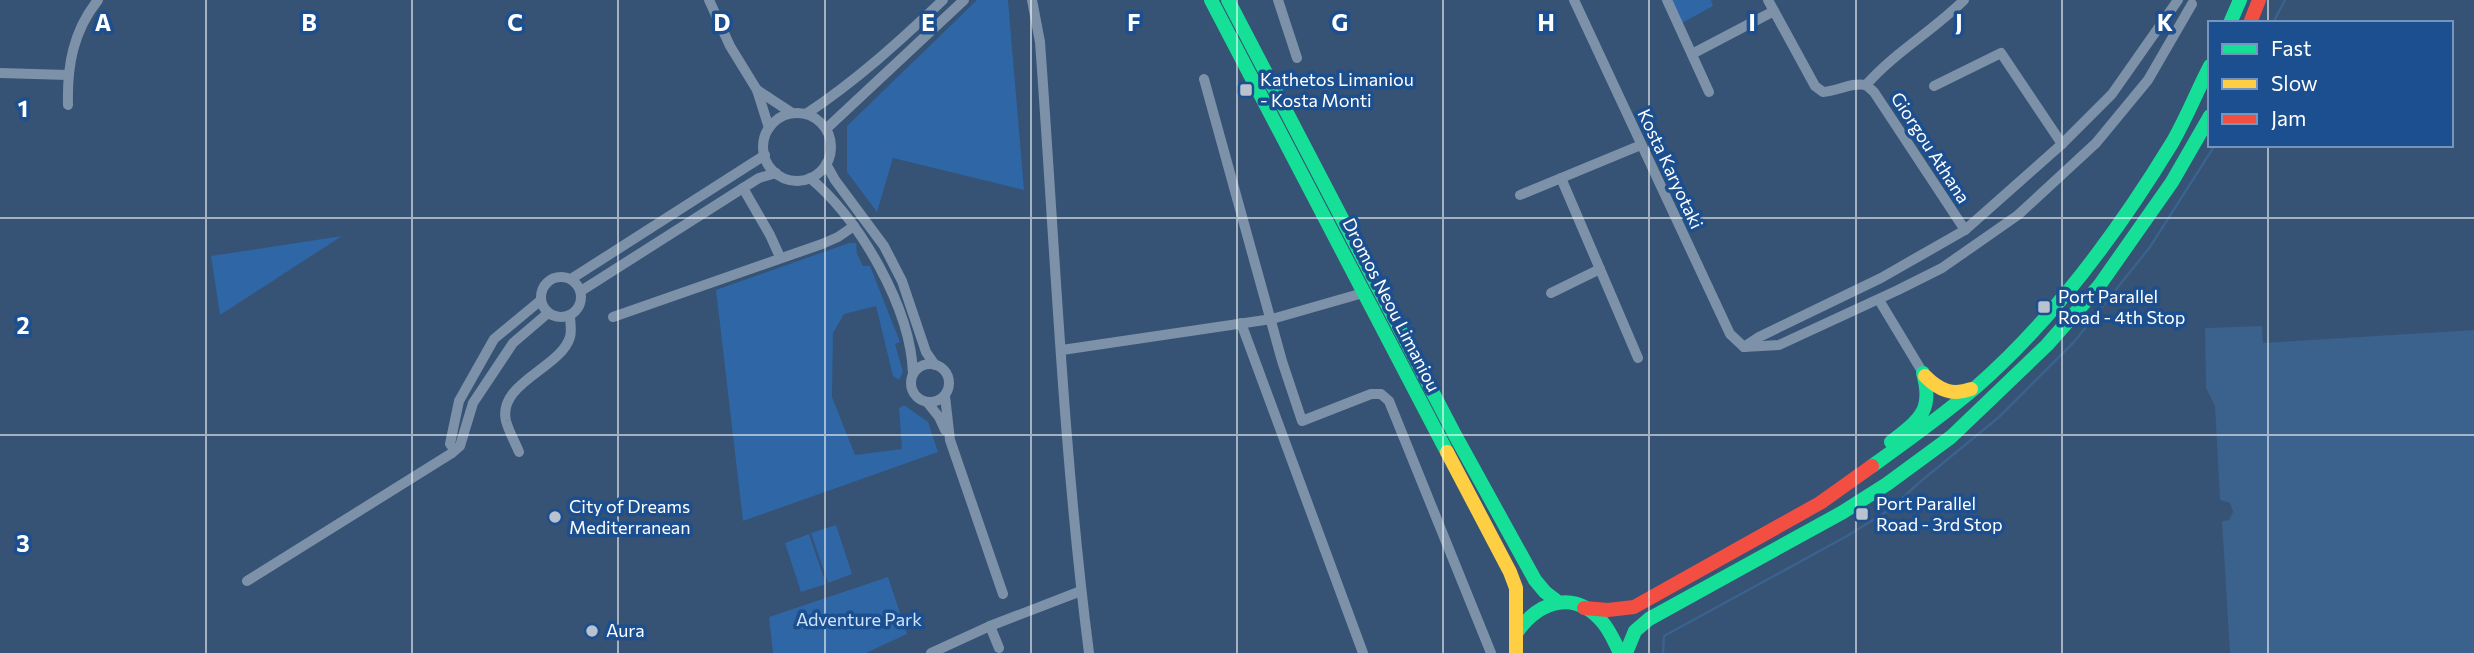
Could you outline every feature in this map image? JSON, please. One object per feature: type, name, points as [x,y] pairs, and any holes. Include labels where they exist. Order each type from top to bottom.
[{"type":"main road","name":"Dromos Neou Limaniou","points":[[1211,0],[1510,572],[1516,588],[1516,653]]},
{"type":"main road","name":"Dromos Neou Limaniou","points":[[1228,0],[1455,435],[1535,580],[1558,602]]},
{"type":"main road","points":[[2231,21],[2240,0]]},
{"type":"main road","points":[[2251,21],[2259,0]]},
{"type":"main road","points":[[1517,632],[1526,618],[1537,609],[1558,602],[1608,610],[1634,607],[1820,503],[1919,433],[1976,387],[2027,336],[2077,279],[2119,223],[2173,141],[2208,70]]},
{"type":"main road","points":[[1626,653],[1635,631],[1649,619],[1843,512],[1951,437],[2047,345],[2099,286],[2172,182],[2208,119]]},
{"type":"main road","points":[[1923,373],[1935,386],[1948,393],[1963,393],[1976,387]]},
{"type":"main road","points":[[1820,503],[1859,467],[1916,422],[1927,408],[1927,386],[1923,373]]},
{"type":"main road","points":[[1584,608],[1607,629],[1620,653]]},
{"type":"street","points":[[68,105],[68,75],[73,45],[90,10],[98,0]]},
{"type":"street","points":[[709,0],[730,46],[757,89],[769,128]]},
{"type":"street","points":[[806,114],[836,94],[884,55],[943,0]]},
{"type":"street","points":[[826,130],[964,0]]},
{"type":"street","points":[[1032,0],[1040,42],[1081,591],[1089,653]]},
{"type":"street","points":[[1278,0],[1297,58]]},
{"type":"street","name":"Kosta Karyotaki","points":[[1574,0],[1730,334],[1744,347]]},
{"type":"street","points":[[1667,0],[1709,92]]},
{"type":"street","points":[[1768,0],[1815,86],[1823,92],[1835,92],[1856,83],[1866,85],[1885,63],[1921,38],[1964,0]]},
{"type":"street","points":[[1744,347],[1759,337],[1881,278],[1965,230],[2062,144],[2112,94],[2178,0]]},
{"type":"street","points":[[1744,347],[1779,345],[1878,300],[1942,268],[2018,215],[2096,143],[2127,106],[2148,80],[2192,4]]},
{"type":"street","points":[[1692,54],[1774,12]]},
{"type":"street","points":[[1934,86],[2001,53],[2062,144]]},
{"type":"street","points":[[0,73],[68,75]]},
{"type":"street","points":[[1205,79],[1282,361],[1302,421],[1371,394],[1381,394],[1389,401],[1491,653]]},
{"type":"street","name":"Giorgou Athana","points":[[1866,85],[1874,92],[1965,230]]},
{"type":"street","points":[[757,89],[792,113]]},
{"type":"street","points":[[2112,94],[2127,106]]},
{"type":"street","points":[[792,113],[806,114],[818,120],[826,130],[831,144],[827,163],[810,178],[789,179],[776,173],[765,155],[764,141],[769,128],[779,118],[792,113]]},
{"type":"street","points":[[1520,195],[1641,145]]},
{"type":"street","points":[[571,279],[765,155]]},
{"type":"street","points":[[827,163],[835,180],[884,246],[902,281],[926,352],[948,377],[949,387],[945,396],[950,440]]},
{"type":"street","points":[[581,292],[759,178],[776,173]]},
{"type":"street","points":[[810,178],[821,186],[873,254],[893,296],[912,355],[912,389],[917,398],[927,402],[937,401],[945,396]]},
{"type":"street","points":[[1561,178],[1638,358]]},
{"type":"street","points":[[743,188],[780,257]]},
{"type":"street","points":[[613,317],[822,244],[854,226]]},
{"type":"street","points":[[1551,293],[1600,269]]},
{"type":"street","points":[[561,276],[571,279],[581,292],[581,303],[570,315],[559,317],[548,313],[541,300],[542,290],[551,279],[561,276]]},
{"type":"street","points":[[1062,350],[1272,319],[1363,293]]},
{"type":"street","points":[[454,449],[450,444],[459,401],[494,339],[541,300]]},
{"type":"street","points":[[1878,300],[1923,373]]},
{"type":"street","points":[[247,581],[349,520],[460,446],[473,403],[513,343],[548,313]]},
{"type":"street","points":[[519,452],[505,419],[510,397],[562,351],[570,337],[570,315]]},
{"type":"street","points":[[1241,323],[1363,653]]},
{"type":"street","points":[[913,374],[920,366],[935,365]]},
{"type":"street","points":[[927,402],[939,417],[950,440],[1003,594]]},
{"type":"street","points":[[931,653],[990,626],[1081,591]]},
{"type":"street","points":[[990,626],[999,648]]},
{"type":"green space","points":[[977,0],[1008,0],[1024,190],[893,158],[877,212],[847,172],[847,126]]},
{"type":"green space","points":[[1668,0],[1711,0],[1713,6],[1680,24]]},
{"type":"green space","points":[[342,236],[220,315],[211,256]]},
{"type":"green space","points":[[849,243],[856,243],[857,254],[863,266],[870,266],[900,342],[895,344],[903,372],[899,380],[893,376],[876,306],[844,314],[833,333],[832,397],[855,455],[902,449],[899,408],[904,405],[928,422],[938,452],[743,521],[716,290]]},
{"type":"green space","points":[[836,525],[852,574],[828,583],[811,533]]},
{"type":"green space","points":[[809,534],[826,584],[801,592],[785,543]]},
{"type":"green space","name":"Adventure Park","points":[[888,577],[907,634],[866,653],[773,653],[769,617]]},
{"type":"shaded area","points":[[2262,326],[2263,343],[2474,330],[2474,653],[2230,653],[2222,521],[2229,520],[2233,512],[2230,503],[2220,500],[2215,406],[2206,388],[2205,328]]},
{"type":"waterway","points":[[2274,21],[2285,0]]},
{"type":"waterway","points":[[1663,653],[1664,636],[1847,536],[1889,510],[1999,417],[2074,342],[2150,247],[2214,147]]},
{"type":"traffic: fast","points":[[1211,0],[1447,452]]},
{"type":"traffic: fast","points":[[1228,0],[1455,435],[1535,580],[1558,602]]},
{"type":"traffic: fast","points":[[2231,21],[2240,0]]},
{"type":"traffic: fast","points":[[1872,466],[1975,388],[2031,334],[2057,304],[2130,209],[2177,134],[2208,70]]},
{"type":"traffic: fast","points":[[1626,653],[1635,631],[1649,619],[1843,512],[1951,437],[2047,345],[2099,286],[2172,182],[2208,119]]},
{"type":"traffic: fast","points":[[1891,442],[1922,414],[1927,397],[1923,373]]},
{"type":"traffic: fast","points":[[1517,632],[1536,612],[1547,606],[1570,603],[1593,613],[1606,627],[1620,653]]},
{"type":"traffic: slow","points":[[1925,376],[1935,385],[1952,392],[1971,389]]},
{"type":"traffic: slow","points":[[1447,452],[1516,588],[1516,653]]},
{"type":"traffic: jam","points":[[2251,21],[2259,0]]},
{"type":"traffic: jam","points":[[1584,608],[1608,610],[1634,607],[1820,503],[1872,466]]},
{"type":"place","name":"Kathetos Limaniou - Kosta Monti","points":[[1246,90]]},
{"type":"place","name":"Port Parallel Road - 4th Stop","points":[[2044,307]]},
{"type":"place","name":"Port Parallel Road - 3rd Stop","points":[[1862,514]]},
{"type":"place","name":"City of Dreams Mediterranean","points":[[555,517]]},
{"type":"place","name":"Aura","points":[[592,631]]}]
